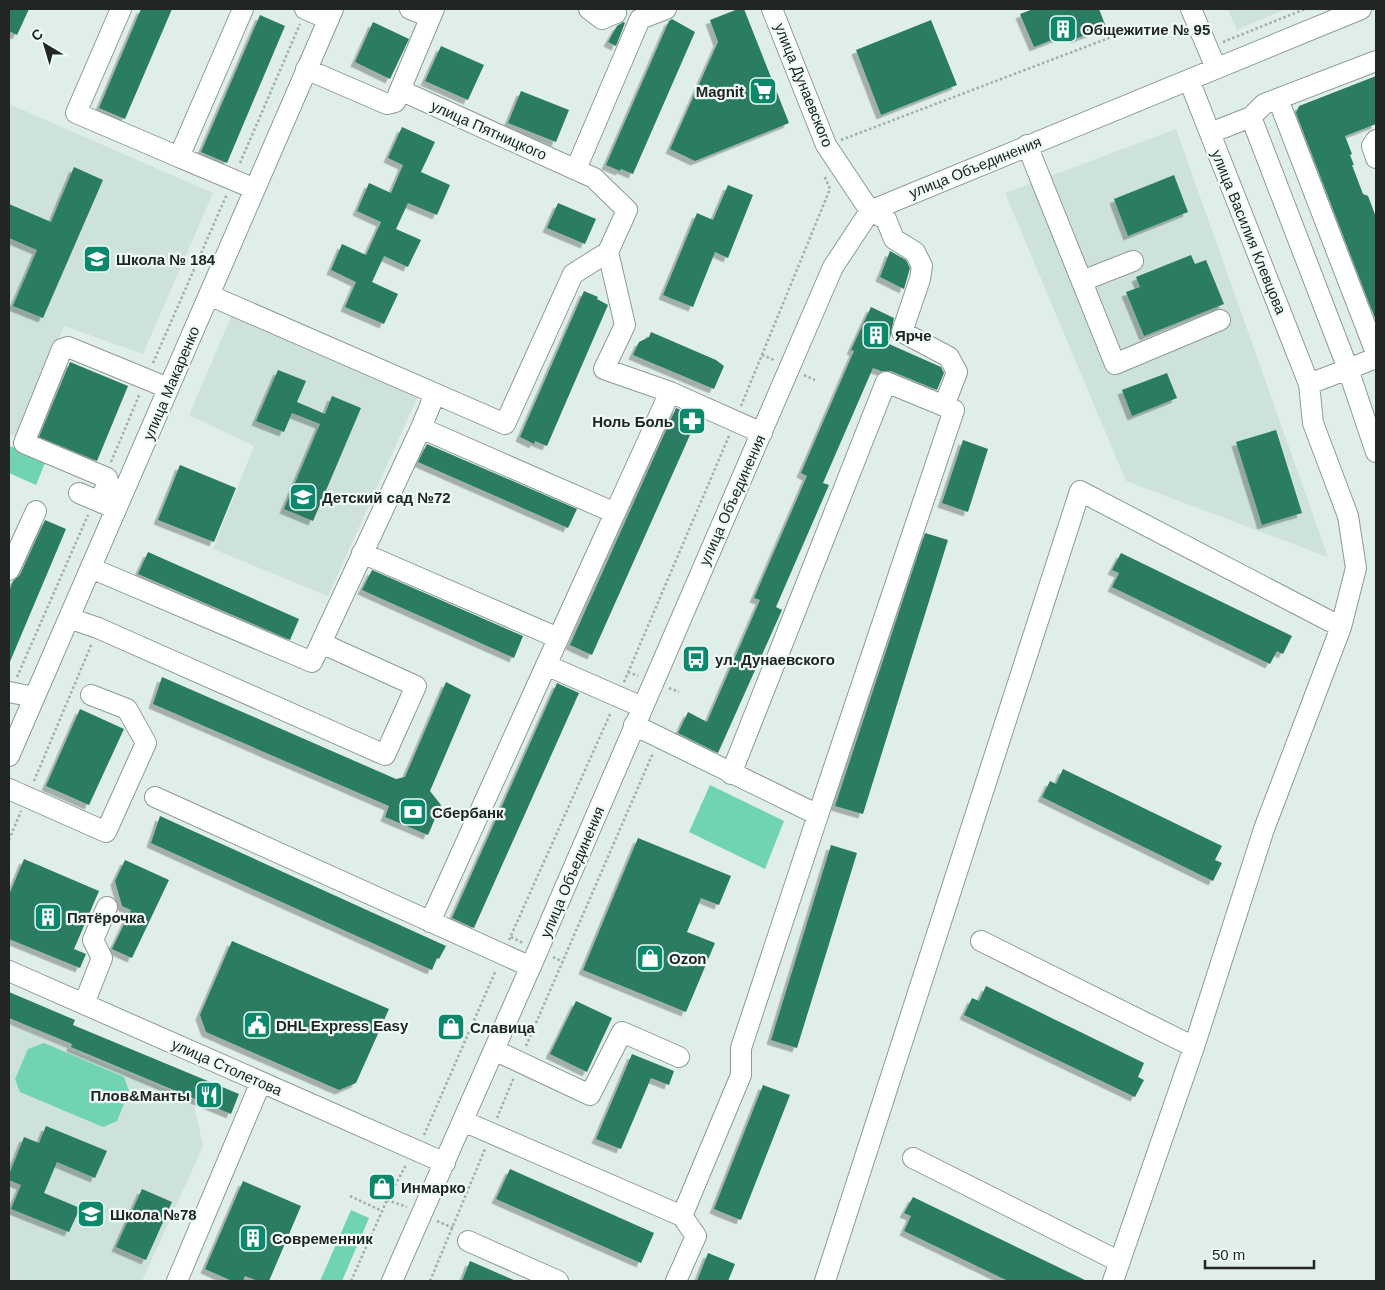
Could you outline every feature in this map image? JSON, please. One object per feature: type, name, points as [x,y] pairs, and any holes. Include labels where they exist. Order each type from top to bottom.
[{"type":"street","points":[[121,9],[76,113],[254,189]]},
{"type":"street","points":[[180,157],[243,9]]},
{"type":"street","points":[[306,9],[330,14]]},
{"type":"street","points":[[306,69],[388,104],[395,102],[432,13],[410,9]]},
{"type":"street","points":[[589,9],[602,19],[614,11],[640,19],[666,9]]},
{"type":"street","name":"улица Дунаевского","points":[[772,9],[826,145],[870,211],[886,219],[894,239],[915,252],[922,266],[920,279],[902,332],[949,357],[957,372],[944,406]]},
{"type":"street","points":[[1191,9],[1216,68]]},
{"type":"street","name":"улица Объединения","points":[[392,1281],[445,1163],[833,267],[870,211],[1361,9]]},
{"type":"street","name":"улица Макаренко","points":[[9,756],[90,568],[97,501],[168,388],[330,14]]},
{"type":"street","points":[[576,169],[640,19]]},
{"type":"street","points":[[1210,133],[1251,117],[1260,106],[1376,60]]},
{"type":"street","name":"улица Василия Клевцова","points":[[1114,1281],[1194,1047],[1264,829],[1341,627],[1356,568],[1348,516],[1313,423],[1309,384],[1189,80]]},
{"type":"street","name":"улица Пятницкого","points":[[400,90],[594,178],[626,210],[608,252]]},
{"type":"street","points":[[1278,99],[1376,354]]},
{"type":"street","points":[[1251,117],[1348,368],[1376,452]]},
{"type":"street","points":[[1376,140],[1372,146],[1376,158]]},
{"type":"street","points":[[1027,146],[1116,364],[1220,320]]},
{"type":"street","points":[[209,295],[505,424],[573,274],[608,252],[625,325],[604,369],[670,392],[762,432]]},
{"type":"street","points":[[1082,281],[1133,261]]},
{"type":"street","points":[[97,501],[108,480],[24,443],[62,349],[68,347],[168,388]]},
{"type":"street","points":[[1309,384],[1376,358]]},
{"type":"street","points":[[682,1216],[741,1075],[741,1048],[954,410],[886,382],[731,774]]},
{"type":"street","points":[[430,922],[670,392]]},
{"type":"street","points":[[90,568],[312,662],[435,394]]},
{"type":"street","points":[[421,428],[615,513]]},
{"type":"street","points":[[825,1281],[1080,491],[1341,627]]},
{"type":"street","points":[[9,570],[36,511]]},
{"type":"street","points":[[362,553],[558,638]]},
{"type":"street","points":[[69,618],[98,628],[385,755],[416,686],[321,643]]},
{"type":"street","points":[[546,665],[642,707]]},
{"type":"street","points":[[10,692],[34,697]]},
{"type":"street","points":[[9,788],[106,832],[146,743],[127,709],[91,695]]},
{"type":"street","points":[[634,725],[818,815]]},
{"type":"street","points":[[155,797],[530,967]]},
{"type":"street","points":[[84,1004],[102,958],[94,940],[107,907]]},
{"type":"street","points":[[981,941],[1194,1047]]},
{"type":"street","name":"улица Столетова","points":[[9,970],[445,1163]]},
{"type":"street","points":[[494,1050],[590,1095],[622,1032],[680,1057]]},
{"type":"street","points":[[177,1281],[261,1082]]},
{"type":"street","points":[[463,1121],[682,1216],[696,1236],[676,1281]]},
{"type":"street","points":[[913,1158],[1120,1262]]},
{"type":"street","points":[[468,1242],[558,1281]]},
{"type":"path","points":[[104,477],[306,9]]},
{"type":"path","points":[[1208,48],[1305,9]]},
{"type":"path","points":[[826,145],[1122,34]]},
{"type":"path","points":[[351,1281],[382,1211],[414,1149],[426,1133],[503,954],[618,696],[735,421],[830,190],[824,174]]},
{"type":"path","points":[[10,692],[97,501]]},
{"type":"path","points":[[9,840],[98,628]]},
{"type":"path","points":[[430,1281],[520,1062],[659,738]]},
{"type":"path","points":[[350,1196],[382,1211]]},
{"type":"shaded area","points":[[1228,9],[1285,9],[1237,30]]},
{"type":"shaded area","name":"Школа № 184","points":[[9,104],[213,193],[143,354],[64,326],[18,438],[9,434]]},
{"type":"shaded area","points":[[1176,129],[1328,557],[1126,481],[1005,193]]},
{"type":"shaded area","name":"Детский сад №72","points":[[233,312],[418,396],[328,596],[213,549],[254,446],[189,415]]},
{"type":"shaded area","name":"Школа №78","points":[[9,1025],[193,1100],[203,1146],[142,1281],[9,1281]]},
{"type":"green space","points":[[9,446],[34,453],[32,457],[45,463],[36,485],[9,473]]},
{"type":"green space","points":[[710,785],[784,821],[765,869],[689,832]]},
{"type":"green space","points":[[44,1043],[124,1077],[129,1091],[117,1121],[103,1127],[20,1092],[15,1079],[28,1049]]},
{"type":"green space","points":[[351,1210],[369,1218],[342,1281],[320,1281]]},
{"type":"building","points":[[9,9],[29,9],[17,35],[9,31]]},
{"type":"building","points":[[141,9],[172,9],[125,119],[99,108]]},
{"type":"building","points":[[738,9],[744,9],[789,123],[695,161],[670,149],[718,42],[710,20]]},
{"type":"building","name":"Общежитие № 95","points":[[1033,9],[1099,9],[1106,27],[1075,39],[1072,32],[1034,47],[1020,14]]},
{"type":"building","points":[[260,15],[285,26],[227,163],[201,152]]},
{"type":"building","points":[[672,19],[695,32],[633,174],[621,169],[620,171],[606,165],[669,21]]},
{"type":"building","points":[[931,20],[957,85],[881,115],[856,50]]},
{"type":"building","points":[[373,22],[409,39],[390,79],[355,62]]},
{"type":"building","points":[[623,22],[625,23],[616,46],[608,42],[617,26]]},
{"type":"building","points":[[441,46],[484,65],[468,100],[425,81]]},
{"type":"building","points":[[1376,76],[1376,124],[1345,136],[1352,154],[1350,155],[1354,165],[1352,165],[1363,194],[1368,196],[1376,217],[1376,321],[1296,113],[1299,106]]},
{"type":"building","points":[[521,91],[569,110],[556,142],[508,123]]},
{"type":"building","points":[[402,127],[435,142],[421,172],[450,185],[437,215],[408,203],[396,229],[421,240],[408,267],[384,256],[372,282],[398,294],[384,324],[345,307],[356,282],[331,270],[342,244],[366,255],[381,222],[357,211],[369,183],[391,193],[403,165],[388,158]]},
{"type":"building","points":[[74,167],[103,180],[43,318],[13,306],[37,250],[9,238],[9,204],[51,222]]},
{"type":"building","points":[[1174,175],[1188,212],[1128,236],[1114,199]]},
{"type":"building","points":[[728,185],[753,195],[728,258],[715,252],[693,307],[663,295],[697,213],[713,220]]},
{"type":"building","points":[[558,203],[596,219],[585,244],[547,228]]},
{"type":"building","points":[[890,251],[906,260],[910,268],[904,289],[880,277]]},
{"type":"building","points":[[1191,255],[1195,264],[1206,260],[1224,304],[1144,336],[1126,292],[1140,287],[1136,277]]},
{"type":"building","points":[[584,291],[598,297],[597,299],[608,305],[547,446],[535,441],[534,444],[520,437]]},
{"type":"building","points":[[871,307],[894,318],[889,344],[941,367],[944,373],[937,390],[891,371],[881,371],[873,368],[823,483],[829,485],[776,607],[782,610],[718,753],[678,733],[688,712],[707,722],[760,600],[754,598],[807,476],[801,473],[854,351],[851,350]]},
{"type":"building","points":[[651,332],[716,360],[724,366],[714,389],[633,355],[639,342],[649,337]]},
{"type":"building","points":[[70,362],[128,386],[97,461],[39,437]]},
{"type":"building","points":[[278,370],[306,381],[297,402],[325,414],[332,396],[361,408],[313,521],[284,509],[320,424],[292,413],[284,432],[256,421]]},
{"type":"building","points":[[1167,373],[1177,398],[1132,416],[1122,390]]},
{"type":"building","points":[[676,408],[698,417],[592,655],[570,645]]},
{"type":"building","points":[[1276,430],[1302,513],[1262,525],[1236,442]]},
{"type":"building","points":[[963,440],[988,449],[968,512],[942,503]]},
{"type":"building","points":[[427,444],[577,509],[568,528],[418,462]]},
{"type":"building","points":[[180,465],[236,488],[214,542],[158,520]]},
{"type":"building","points":[[45,520],[66,529],[9,664],[9,592],[13,581],[20,575]]},
{"type":"building","points":[[925,533],[948,540],[863,814],[835,806]]},
{"type":"building","points":[[148,552],[299,619],[290,640],[138,574]]},
{"type":"building","points":[[1121,553],[1292,636],[1283,654],[1277,651],[1270,664],[1112,587],[1119,573],[1112,570]]},
{"type":"building","points":[[372,570],[523,636],[514,658],[362,590]]},
{"type":"building","points":[[162,677],[396,779],[405,777],[446,682],[471,695],[430,791],[441,805],[428,835],[385,817],[389,806],[153,704]]},
{"type":"building","points":[[557,683],[579,693],[474,928],[452,918]]},
{"type":"building","points":[[80,709],[124,729],[89,805],[46,786]]},
{"type":"building","points":[[1063,769],[1222,846],[1215,860],[1222,863],[1213,881],[1042,797],[1050,781],[1056,784]]},
{"type":"building","points":[[160,816],[446,946],[439,959],[437,958],[432,970],[151,843]]},
{"type":"building","points":[[638,838],[731,876],[719,905],[701,898],[687,932],[715,943],[686,1012],[583,970]]},
{"type":"building","points":[[831,845],[857,853],[797,1048],[771,1040]]},
{"type":"building","name":"Пятёрочка","points":[[24,859],[99,891],[74,949],[86,954],[80,968],[9,939],[9,895]]},
{"type":"building","points":[[125,860],[169,880],[132,958],[112,949],[131,910],[122,906],[115,881]]},
{"type":"building","points":[[232,941],[389,1009],[356,1083],[339,1090],[206,1032],[200,1015]]},
{"type":"building","points":[[986,986],[1144,1063],[1138,1077],[1144,1080],[1135,1097],[964,1015],[972,998],[979,1001]]},
{"type":"building","points":[[9,992],[75,1020],[73,1025],[239,1094],[231,1114],[71,1047],[72,1044],[9,1018]]},
{"type":"building","points":[[576,1001],[612,1018],[587,1072],[550,1054]]},
{"type":"building","points":[[632,1054],[674,1071],[669,1085],[651,1078],[621,1149],[596,1139]]},
{"type":"building","points":[[763,1085],[790,1095],[741,1220],[714,1209]]},
{"type":"building","points":[[46,1126],[107,1151],[95,1178],[57,1162],[44,1193],[80,1208],[69,1232],[11,1209],[21,1185],[9,1180],[9,1175],[24,1137],[39,1143]]},
{"type":"building","points":[[510,1169],[654,1233],[641,1263],[496,1199]]},
{"type":"building","name":"Современник","points":[[243,1181],[301,1206],[269,1281],[258,1281],[245,1276],[243,1281],[232,1281],[205,1269]]},
{"type":"building","points":[[142,1189],[172,1202],[146,1260],[116,1247]]},
{"type":"building","points":[[913,1197],[1087,1281],[1008,1281],[904,1231],[911,1216],[904,1213]]},
{"type":"building","points":[[708,1253],[735,1264],[728,1281],[697,1281]]},
{"type":"building","points":[[470,1261],[516,1281],[462,1281]]},
{"type":"place","name":"Общежитие № 95","points":[[1063,29]]},
{"type":"place","name":"Magnit","points":[[763,91]]},
{"type":"place","name":"Школа № 184","points":[[97,259]]},
{"type":"place","name":"Ярче","points":[[876,335]]},
{"type":"place","name":"Ноль Боль","points":[[692,421]]},
{"type":"place","name":"Детский сад №72","points":[[303,497]]},
{"type":"place","name":"ул. Дунаевского","points":[[696,659]]},
{"type":"place","name":"Сбербанк","points":[[413,812]]},
{"type":"place","name":"Пятёрочка","points":[[48,917]]},
{"type":"place","name":"Ozon","points":[[650,958]]},
{"type":"place","name":"DHL Express Easy","points":[[257,1025]]},
{"type":"place","name":"Славица","points":[[451,1027]]},
{"type":"place","name":"Плов&Манты","points":[[209,1095]]},
{"type":"place","name":"Инмарко","points":[[382,1187]]},
{"type":"place","name":"Школа №78","points":[[91,1214]]},
{"type":"place","name":"Современник","points":[[253,1238]]}]
